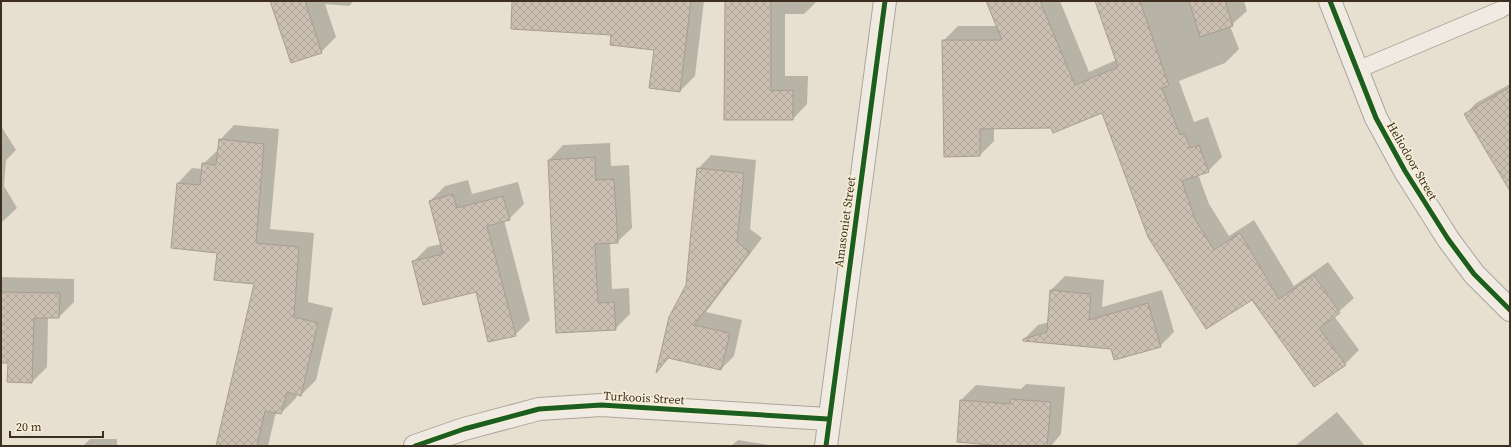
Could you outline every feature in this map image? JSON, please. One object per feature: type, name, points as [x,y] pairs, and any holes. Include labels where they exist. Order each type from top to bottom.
[{"type":"street","name":"Amasoniet Street","points":[[826,446],[828,420],[885,1]]},
{"type":"street","name":"Heliodoor Street","points":[[1330,1],[1376,118],[1405,172],[1427,208],[1474,274],[1510,310]]},
{"type":"street","name":"Turkoois Street","points":[[415,446],[464,429],[539,409],[601,406],[828,420]]},
{"type":"lane","points":[[1357,70],[1500,10],[1510,4]]},
{"type":"building","points":[[270,1],[305,1],[322,53],[291,63]]},
{"type":"building","points":[[512,1],[691,1],[680,92],[649,88],[654,50],[610,45],[611,35],[511,29]]},
{"type":"building","points":[[725,1],[771,1],[771,91],[793,90],[793,120],[724,120]]},
{"type":"building","points":[[986,1],[1040,1],[1075,85],[1118,67],[1095,1],[1140,1],[1169,86],[1162,88],[1180,135],[1185,133],[1190,148],[1199,145],[1209,172],[1182,181],[1195,219],[1214,250],[1240,233],[1279,299],[1314,275],[1340,313],[1319,328],[1346,365],[1314,387],[1252,300],[1206,329],[1148,237],[1102,113],[1053,133],[1051,128],[980,129],[980,156],[944,157],[942,40],[1002,40]]},
{"type":"building","points":[[1189,1],[1225,1],[1233,26],[1200,37]]},
{"type":"building","points":[[1510,87],[1510,191],[1464,114]]},
{"type":"building","points":[[219,139],[264,144],[256,243],[299,247],[294,317],[318,323],[301,396],[287,392],[281,414],[265,411],[257,446],[216,446],[254,284],[214,280],[217,253],[171,248],[177,183],[200,185],[202,163],[216,165]]},
{"type":"building","points":[[595,157],[596,180],[614,179],[618,243],[595,244],[598,303],[614,302],[616,330],[556,333],[548,160]]},
{"type":"building","points":[[697,168],[744,173],[737,242],[750,252],[694,325],[730,333],[721,370],[668,358],[656,373],[669,317],[686,285]]},
{"type":"building","points":[[453,194],[457,208],[503,196],[510,220],[487,226],[516,336],[488,342],[476,292],[423,305],[412,261],[443,254],[429,201]]},
{"type":"building","points":[[1050,290],[1091,294],[1089,320],[1148,303],[1161,347],[1114,360],[1111,349],[1023,341],[1023,339],[1047,332]]},
{"type":"building","points":[[1,292],[60,293],[59,318],[34,318],[32,383],[7,382],[8,363],[1,363]]},
{"type":"building","points":[[1010,399],[1051,402],[1047,446],[1001,446],[957,442],[960,400],[1010,404]]},
{"type":"cycle path","points":[[826,446],[885,1]]},
{"type":"cycle path","points":[[1330,1],[1376,118],[1405,171],[1448,239],[1474,274],[1510,310]]},
{"type":"cycle path","points":[[415,446],[464,429],[539,409],[601,405],[828,419]]}]
